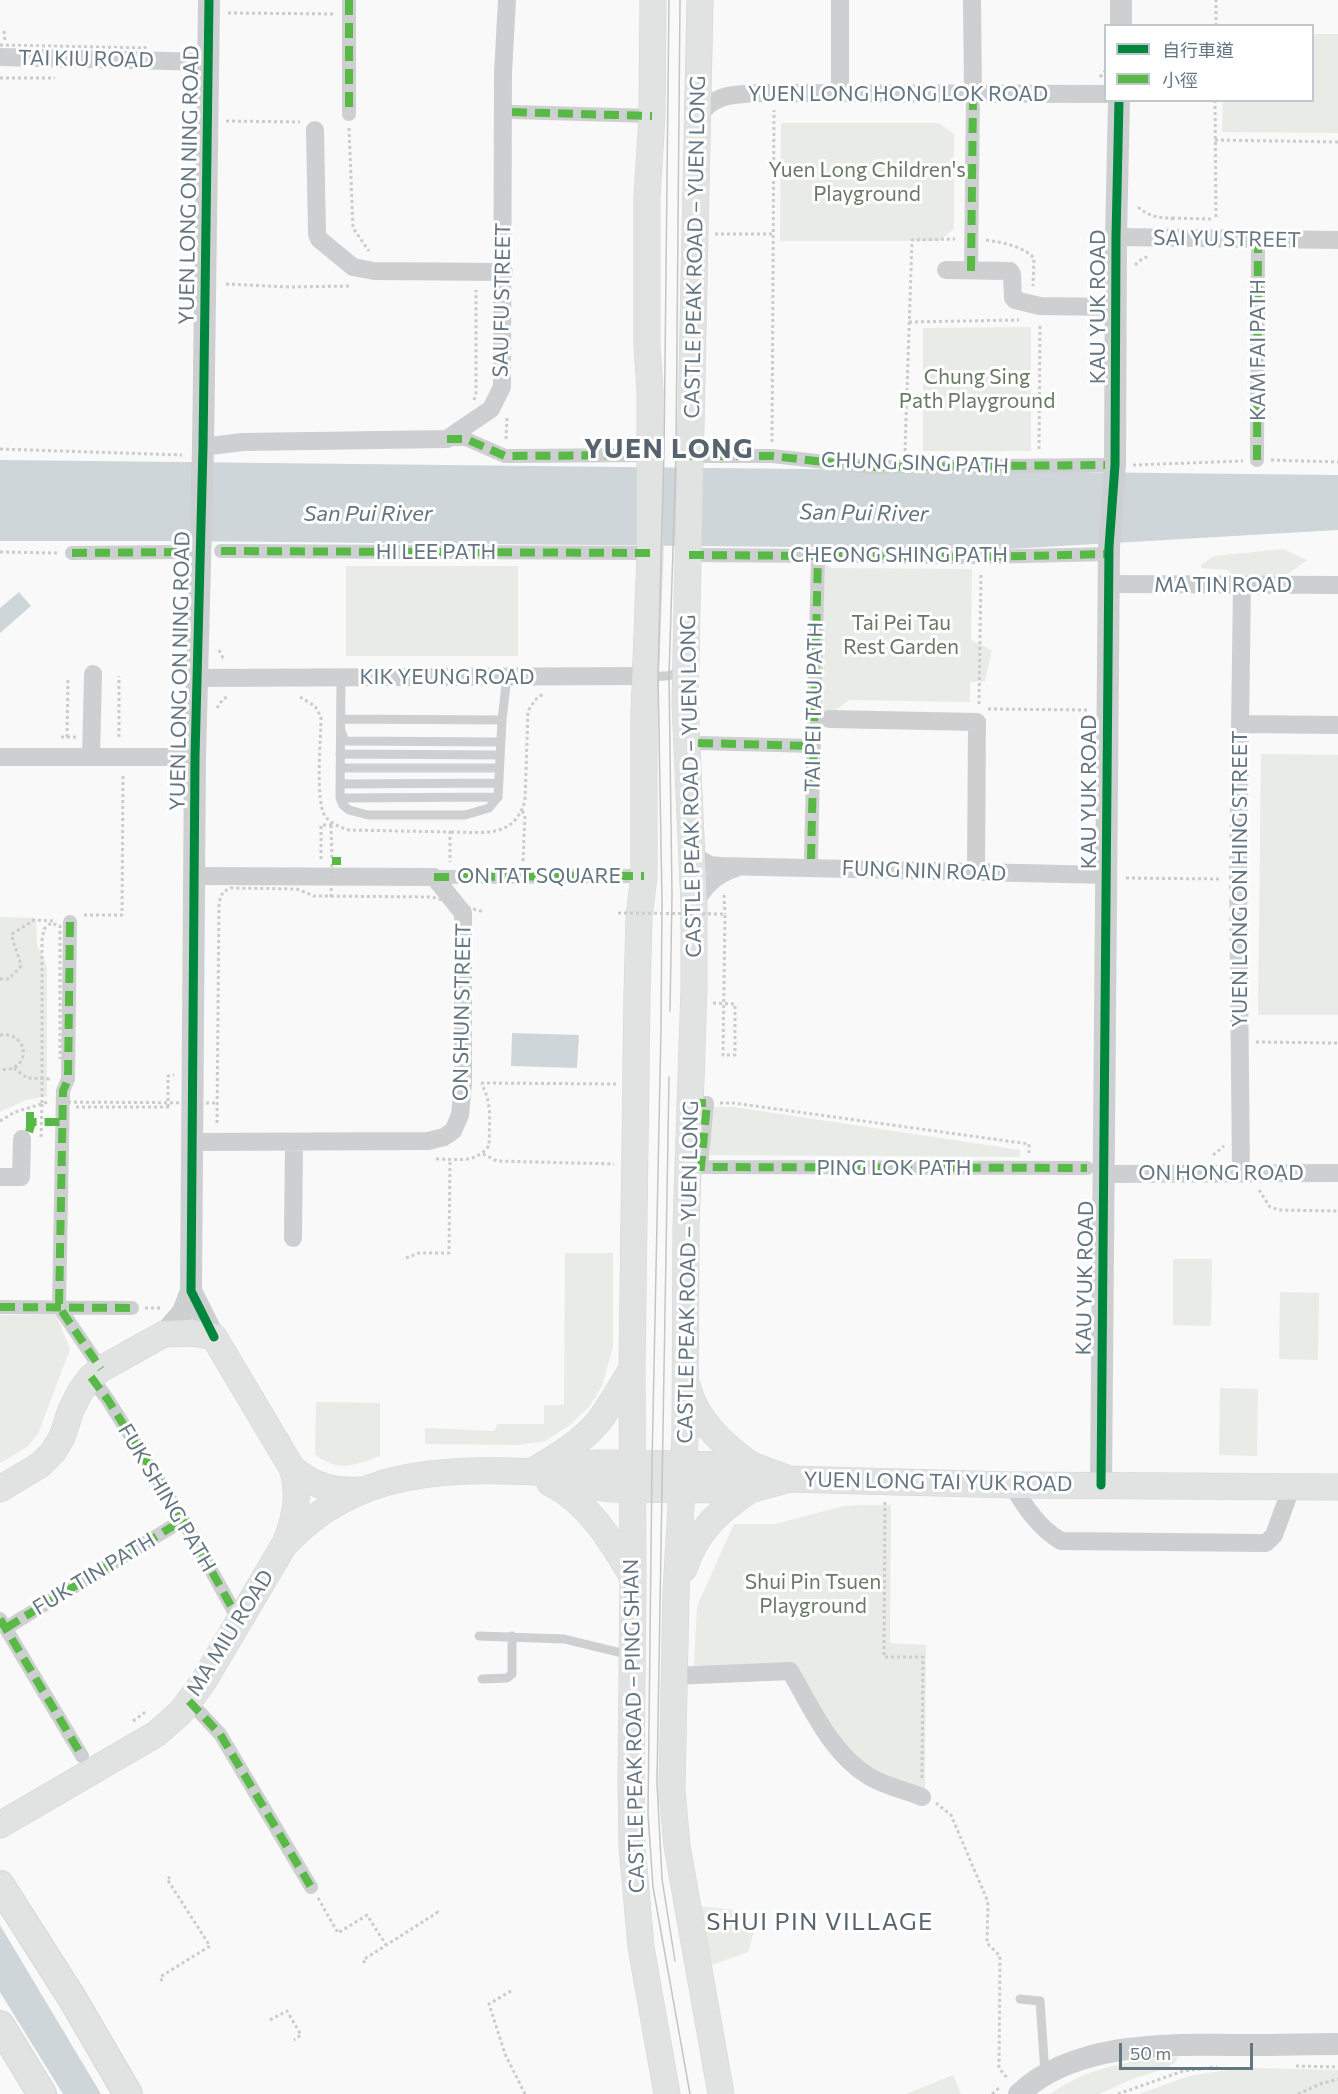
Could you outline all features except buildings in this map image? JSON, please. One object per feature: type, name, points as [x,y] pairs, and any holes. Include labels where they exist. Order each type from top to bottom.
[{"type":"main road","name":"CASTLE PEAK ROAD – YUEN LONG","points":[[633,1463],[632,1369],[637,994],[639,917],[644,876],[645,676],[650,551],[651,455],[647,323],[653,0]]},
{"type":"main road","name":"CASTLE PEAK ROAD – YUEN LONG","points":[[683,1477],[686,1227],[699,1103],[686,703],[700,0]]},
{"type":"main road","points":[[0,1489],[40,1465],[52,1452],[62,1437],[70,1410],[96,1373],[164,1334],[193,1333],[214,1337]]},
{"type":"main road","name":"YUEN LONG ON NING ROAD","points":[[214,1337],[292,1468]]},
{"type":"main road","points":[[520,1472],[559,1455],[591,1430],[600,1420],[632,1369]]},
{"type":"main road","points":[[685,1374],[692,1403],[702,1418],[728,1448],[751,1465]]},
{"type":"main road","name":"YUEN LONG TAI YUK ROAD","points":[[789,1479],[751,1465],[683,1477],[632,1489],[598,1489],[582,1485],[567,1473],[584,1464],[633,1463],[683,1477],[750,1490],[789,1479],[1012,1485],[1338,1487]]},
{"type":"main road","name":"CASTLE PEAK ROAD – PING SHAN","points":[[633,1463],[632,1846],[641,1947],[667,2094]]},
{"type":"main road","points":[[283,1547],[296,1511],[296,1489],[292,1468]]},
{"type":"main road","name":"MA MIU ROAD","points":[[292,1468],[319,1486],[346,1491],[361,1490],[398,1479],[438,1472],[567,1473]]},
{"type":"main road","points":[[520,1472],[564,1490],[597,1522],[633,1578]]},
{"type":"main road","name":"CASTLE PEAK ROAD – PING SHAN","points":[[683,1477],[676,1592],[672,1790],[675,1828],[721,2094]]},
{"type":"main road","name":"MA MIU ROAD","points":[[0,1825],[156,1734],[181,1712],[203,1683],[283,1547],[310,1520],[361,1490]]},
{"type":"main road","points":[[676,1592],[689,1553],[704,1528],[724,1508],[750,1490]]},
{"type":"main road","points":[[0,1885],[72,1998],[128,2094]]},
{"type":"main road","points":[[0,2025],[42,2094]]},
{"type":"street","name":"SAU FU STREET","points":[[447,439],[491,409],[502,387],[503,73],[507,0]]},
{"type":"street","points":[[840,0],[840,92]]},
{"type":"street","points":[[971,271],[972,0]]},
{"type":"street","points":[[1121,0],[1121,24]]},
{"type":"street","name":"YUEN LONG ON NING ROAD","points":[[214,1337],[191,1291],[195,757],[200,551],[196,451],[209,62],[216,6]]},
{"type":"street","points":[[349,7],[349,118]]},
{"type":"street","name":"TAI KIU ROAD","points":[[0,57],[209,62]]},
{"type":"street","name":"YUEN LONG HONG LOK ROAD","points":[[698,116],[708,104],[720,98],[740,94],[840,92],[1104,94]]},
{"type":"street","name":"KAU YUK ROAD","points":[[1101,1485],[1096,1171],[1114,877],[1108,584],[1116,469],[1115,307],[1119,102]]},
{"type":"street","points":[[512,112],[652,116]]},
{"type":"street","points":[[310,126],[317,234],[319,239],[353,267],[374,271],[504,272]]},
{"type":"street","name":"SAI YU STREET","points":[[1116,237],[1338,240]]},
{"type":"street","name":"KAM FAI PATH","points":[[1257,460],[1258,240]]},
{"type":"street","points":[[946,270],[1010,271],[1012,297],[1015,300],[1040,306],[1115,307]]},
{"type":"street","points":[[196,451],[242,442],[466,439],[505,456],[651,455]]},
{"type":"street","name":"CHUNG SING PATH","points":[[690,459],[772,456],[869,466],[1039,466],[1116,469]]},
{"type":"street","name":"CHEONG SHING PATH","points":[[689,553],[981,557],[1109,550]]},
{"type":"street","name":"HI LEE PATH","points":[[72,553],[650,551]]},
{"type":"street","name":"TAI PEI TAU PATH","points":[[811,859],[818,554]]},
{"type":"street","name":"MA TIN ROAD","points":[[1108,584],[1338,585]]},
{"type":"street","name":"YUEN LONG ON HING STREET","points":[[1241,1172],[1238,876],[1242,585]]},
{"type":"street","points":[[92,757],[93,674]]},
{"type":"street","name":"KIK YEUNG ROAD","points":[[198,678],[645,676]]},
{"type":"street","points":[[829,719],[977,722],[976,872]]},
{"type":"street","points":[[1240,724],[1338,726]]},
{"type":"street","points":[[698,743],[814,746]]},
{"type":"street","points":[[0,757],[195,757]]},
{"type":"street","name":"FUNG NIN ROAD","points":[[691,854],[710,865],[741,867],[1114,877]]},
{"type":"street","name":"FUNG NIN ROAD","points":[[694,905],[713,879],[741,867]]},
{"type":"street","points":[[194,876],[442,877]]},
{"type":"street","name":"ON TAT SQUARE","points":[[442,877],[644,876]]},
{"type":"street","name":"ON SHUN STREET","points":[[192,1142],[428,1141],[444,1137],[453,1131],[460,1115],[463,1084],[464,913],[442,877]]},
{"type":"street","points":[[59,1307],[63,1091],[68,1079],[70,922]]},
{"type":"street","name":"CASTLE PEAK ROAD – YUEN LONG","points":[[699,1103],[701,1167]]},
{"type":"street","points":[[0,1177],[21,1177],[21,1139]]},
{"type":"street","points":[[293,1238],[294,1142]]},
{"type":"street","name":"PING LOK PATH","points":[[701,1167],[1029,1168],[1096,1171]]},
{"type":"street","name":"ON HONG ROAD","points":[[1096,1171],[1338,1173]]},
{"type":"street","points":[[164,1334],[183,1312],[191,1291]]},
{"type":"street","points":[[0,1307],[132,1308]]},
{"type":"street","name":"FUK SHING PATH","points":[[59,1307],[96,1373],[108,1400],[183,1520],[240,1622]]},
{"type":"street","points":[[1012,1485],[1024,1505],[1046,1532],[1061,1541],[1266,1543],[1274,1535],[1292,1486]]},
{"type":"street","name":"FUK TIN PATH","points":[[3,1623],[183,1520]]},
{"type":"street","points":[[3,1623],[82,1756]]},
{"type":"street","points":[[674,1676],[790,1671],[836,1748],[851,1765],[872,1778],[922,1797]]},
{"type":"street","points":[[189,1701],[220,1734],[311,1887]]},
{"type":"street","points":[[1014,2087],[1088,2058],[1126,2048],[1167,2044],[1338,2044]]},
{"type":"lane","name":"KIK YEUNG ROAD","points":[[645,676],[677,674],[683,669],[687,658]]},
{"type":"lane","points":[[341,678],[340,798],[343,805],[360,813],[465,815],[489,808],[498,797],[501,720],[507,676]]},
{"type":"lane","points":[[340,724],[501,720]]},
{"type":"lane","points":[[340,724],[345,741],[500,741]]},
{"type":"lane","points":[[340,754],[500,755]]},
{"type":"lane","points":[[340,768],[499,768]]},
{"type":"lane","points":[[340,783],[499,783]]},
{"type":"lane","points":[[340,798],[498,797]]},
{"type":"lane","points":[[479,1636],[564,1639],[632,1656]]},
{"type":"lane","points":[[482,1680],[507,1678],[512,1674],[512,1636]]},
{"type":"lane","points":[[1020,1999],[1040,2001],[1045,2073]]},
{"type":"path","points":[[1216,0],[1216,24]]},
{"type":"path","points":[[216,6],[349,7]]},
{"type":"path","points":[[0,45],[145,48],[145,44]]},
{"type":"path","points":[[0,78],[62,78]]},
{"type":"path","points":[[1215,102],[1216,219]]},
{"type":"path","points":[[772,456],[774,110]]},
{"type":"path","points":[[349,118],[353,228],[374,256]]},
{"type":"path","points":[[221,121],[310,126]]},
{"type":"path","points":[[1215,140],[1338,142]]},
{"type":"path","points":[[707,234],[774,234]]},
{"type":"path","points":[[904,467],[912,240],[972,238]]},
{"type":"path","points":[[218,284],[361,286]]},
{"type":"path","points":[[471,286],[476,288],[476,393],[473,405]]},
{"type":"path","points":[[1039,466],[1040,319]]},
{"type":"path","points":[[909,322],[1021,320]]},
{"type":"path","points":[[0,449],[196,451]]},
{"type":"path","points":[[1116,469],[1257,460],[1338,462]]},
{"type":"path","points":[[0,552],[72,553]]},
{"type":"path","points":[[981,557],[979,709],[983,709],[990,716]]},
{"type":"path","points":[[119,676],[119,737]]},
{"type":"path","points":[[67,737],[68,678]]},
{"type":"path","points":[[332,867],[321,867],[321,825],[333,825],[349,830],[450,832],[494,832],[507,828],[522,812],[525,800],[528,711],[535,700],[545,693]]},
{"type":"path","points":[[217,708],[223,699],[234,694]]},
{"type":"path","points":[[294,694],[315,706],[321,717],[320,800],[326,818],[333,825],[331,897]]},
{"type":"path","points":[[983,709],[1097,710]]},
{"type":"path","points":[[0,979],[9,979],[21,966],[19,956],[13,946],[12,934],[34,920],[70,922],[76,915],[122,915],[123,771]]},
{"type":"path","points":[[522,812],[525,815],[523,876]]},
{"type":"path","points":[[442,877],[450,832]]},
{"type":"path","points":[[1114,877],[1230,879]]},
{"type":"path","points":[[444,904],[433,896],[420,893],[231,891],[218,898],[215,906],[212,1115],[218,1124],[219,902],[223,892],[231,888],[297,890],[314,896],[331,897],[432,897],[484,912]]},
{"type":"path","points":[[711,1002],[735,1004],[735,1055],[723,1055],[725,914],[724,894]]},
{"type":"path","points":[[470,904],[475,914]]},
{"type":"path","points":[[618,913],[725,914]]},
{"type":"path","points":[[41,1145],[42,940],[44,929],[51,923],[60,926],[60,1059]]},
{"type":"path","points":[[0,1035],[6,1034],[17,1038],[23,1048],[21,1060],[14,1068]]},
{"type":"path","points":[[1251,1042],[1338,1043]]},
{"type":"path","points":[[0,1069],[14,1068],[27,1078],[68,1079]]},
{"type":"path","points":[[427,1159],[471,1159],[481,1156],[489,1146],[488,1100],[486,1090],[476,1078]]},
{"type":"path","points":[[480,1083],[623,1084]]},
{"type":"path","points":[[168,1099],[168,1107]]},
{"type":"path","points":[[0,1121],[15,1112],[42,1103],[217,1103]]},
{"type":"path","points":[[699,1103],[733,1103],[1029,1144],[1029,1168]]},
{"type":"path","points":[[63,1107],[180,1107]]},
{"type":"path","points":[[483,1154],[496,1161],[624,1164]]},
{"type":"path","points":[[406,1258],[419,1253],[449,1253],[450,1159]]},
{"type":"path","points":[[1257,1188],[1270,1207],[1279,1210],[1338,1211]]},
{"type":"path","points":[[132,1308],[164,1308]]},
{"type":"path","points":[[885,1502],[884,1657],[923,1657],[922,1797],[932,1800],[951,1815],[988,1902],[987,1943],[1000,1956],[999,2068],[1014,2087]]},
{"type":"path","points":[[125,1726],[151,1709]]},
{"type":"path","points":[[162,1981],[160,1977],[212,1948],[167,1879],[170,1876]]},
{"type":"path","points":[[311,1887],[338,1933],[367,1916],[386,1945]]},
{"type":"path","points":[[365,1963],[363,1960],[438,1912],[440,1914]]},
{"type":"path","points":[[511,1991],[489,2004],[505,2054],[525,2094]]},
{"type":"path","points":[[270,2020],[287,2011],[301,2035],[294,2040]]},
{"type":"path","points":[[1118,2094],[1183,2071]]},
{"type":"path","points":[[1298,2094],[1338,2079]]},
{"type":"green space","points":[[1314,34],[1338,34],[1338,133],[1222,132],[1223,102],[1314,102]]},
{"type":"green space","name":"Yuen Long Children's Playground","points":[[781,123],[939,123],[954,134],[954,229],[939,241],[780,241]]},
{"type":"green space","name":"Chung Sing Path Playground","points":[[1031,327],[1031,451],[923,451],[923,328]]},
{"type":"green space","points":[[1283,549],[1307,560],[1258,596],[1227,570],[1201,568],[1201,565],[1214,556]]},
{"type":"green space","name":"Tai Pei Tau Rest Garden","points":[[824,563],[832,568],[972,569],[971,640],[992,650],[985,681],[970,682],[970,702],[849,700],[826,718],[808,712]]},
{"type":"green space","points":[[346,566],[518,566],[518,656],[346,656]]},
{"type":"green space","points":[[1261,754],[1338,755],[1338,1015],[1258,1015]]},
{"type":"green space","points":[[0,917],[36,918],[37,945],[47,966],[47,1096],[26,1100],[0,1112]]},
{"type":"green space","points":[[710,1107],[734,1107],[1020,1150],[1020,1157],[710,1155]]},
{"type":"green space","points":[[565,1253],[613,1253],[613,1347],[602,1386],[589,1407],[570,1425],[545,1441],[518,1445],[425,1444],[425,1428],[495,1431],[497,1424],[544,1424],[544,1405],[564,1405]]},
{"type":"green space","points":[[1173,1259],[1212,1259],[1211,1326],[1173,1325]]},
{"type":"green space","points":[[1280,1292],[1319,1293],[1318,1360],[1279,1359]]},
{"type":"green space","points":[[0,1315],[56,1315],[70,1349],[38,1434],[27,1447],[0,1463]]},
{"type":"green space","points":[[1220,1388],[1258,1389],[1257,1456],[1219,1455]]},
{"type":"green space","points":[[316,1402],[380,1403],[380,1456],[355,1464],[339,1465],[331,1464],[315,1454]]},
{"type":"green space","name":"Shui Pin Tsuen Playground","points":[[891,1505],[890,1643],[926,1645],[925,1791],[856,1763],[784,1666],[694,1668],[697,1606],[734,1524],[775,1524],[840,1507]]},
{"type":"green space","points":[[700,1906],[734,1910],[755,1929],[748,1952],[709,1966]]},
{"type":"green space","points":[[1178,2057],[1176,2062],[1167,2068],[1135,2078],[1099,2094],[1050,2094],[1080,2077],[1111,2066]]},
{"type":"green space","points":[[1256,2068],[1338,2070],[1338,2094],[1139,2094],[1189,2076]]},
{"type":"green space","points":[[953,2075],[961,2094],[906,2094]]},
{"type":"water","name":"San Pui River","points":[[0,460],[1338,475],[1338,530],[1009,549],[0,541]]},
{"type":"water","points":[[19,592],[31,606],[0,633],[0,608]]},
{"type":"water","points":[[512,1033],[579,1035],[577,1068],[511,1066]]},
{"type":"water","points":[[0,1925],[101,2094],[63,2094],[0,1992]]},
{"type":"tram line","points":[[669,0],[664,452],[658,676],[662,901],[661,1028],[648,1814],[653,1887],[690,2094]]},
{"type":"tram line","points":[[670,1011],[672,896],[669,676],[676,453],[680,0]]},
{"type":"tram line","points":[[669,1077],[657,1782],[662,1879],[675,1961]]},
{"type":"marked path","points":[[349,0],[349,114]]},
{"type":"marked path","points":[[971,271],[973,94]]},
{"type":"marked path","points":[[512,112],[652,116]]},
{"type":"marked path","points":[[1257,460],[1258,240]]},
{"type":"marked path","points":[[447,439],[466,439],[505,456],[651,455]]},
{"type":"marked path","points":[[690,456],[772,456],[869,467],[1105,465]]},
{"type":"marked path","points":[[221,551],[650,553]]},
{"type":"marked path","points":[[72,553],[180,552]]},
{"type":"marked path","points":[[811,859],[818,554]]},
{"type":"marked path","points":[[689,555],[981,557],[1109,554]]},
{"type":"marked path","points":[[698,743],[814,746]]},
{"type":"marked path","points":[[332,861],[341,861]]},
{"type":"marked path","points":[[434,877],[644,876]]},
{"type":"marked path","points":[[70,922],[68,1079],[63,1091],[59,1307],[101,1369]]},
{"type":"marked path","points":[[691,1103],[707,1103],[701,1167],[1087,1168]]},
{"type":"marked path","points":[[30,1106],[30,1127]]},
{"type":"marked path","points":[[29,1132],[32,1122],[63,1122]]},
{"type":"marked path","points":[[0,1307],[132,1308]]},
{"type":"marked path","points":[[91,1377],[108,1400],[183,1520],[240,1622]]},
{"type":"marked path","points":[[6,1628],[183,1520]]},
{"type":"marked path","points":[[0,1619],[82,1756]]},
{"type":"marked path","points":[[189,1701],[220,1734],[311,1887]]},
{"type":"cycle path","points":[[209,0],[203,447],[195,757],[191,1291],[214,1337]]},
{"type":"cycle path","points":[[1101,1485],[1109,547],[1115,465],[1119,102]]},
{"type":"district","name":"YUEN LONG","points":[[669,449]]},
{"type":"district","name":"SHUI PIN VILLAGE","points":[[820,1922]]}]
